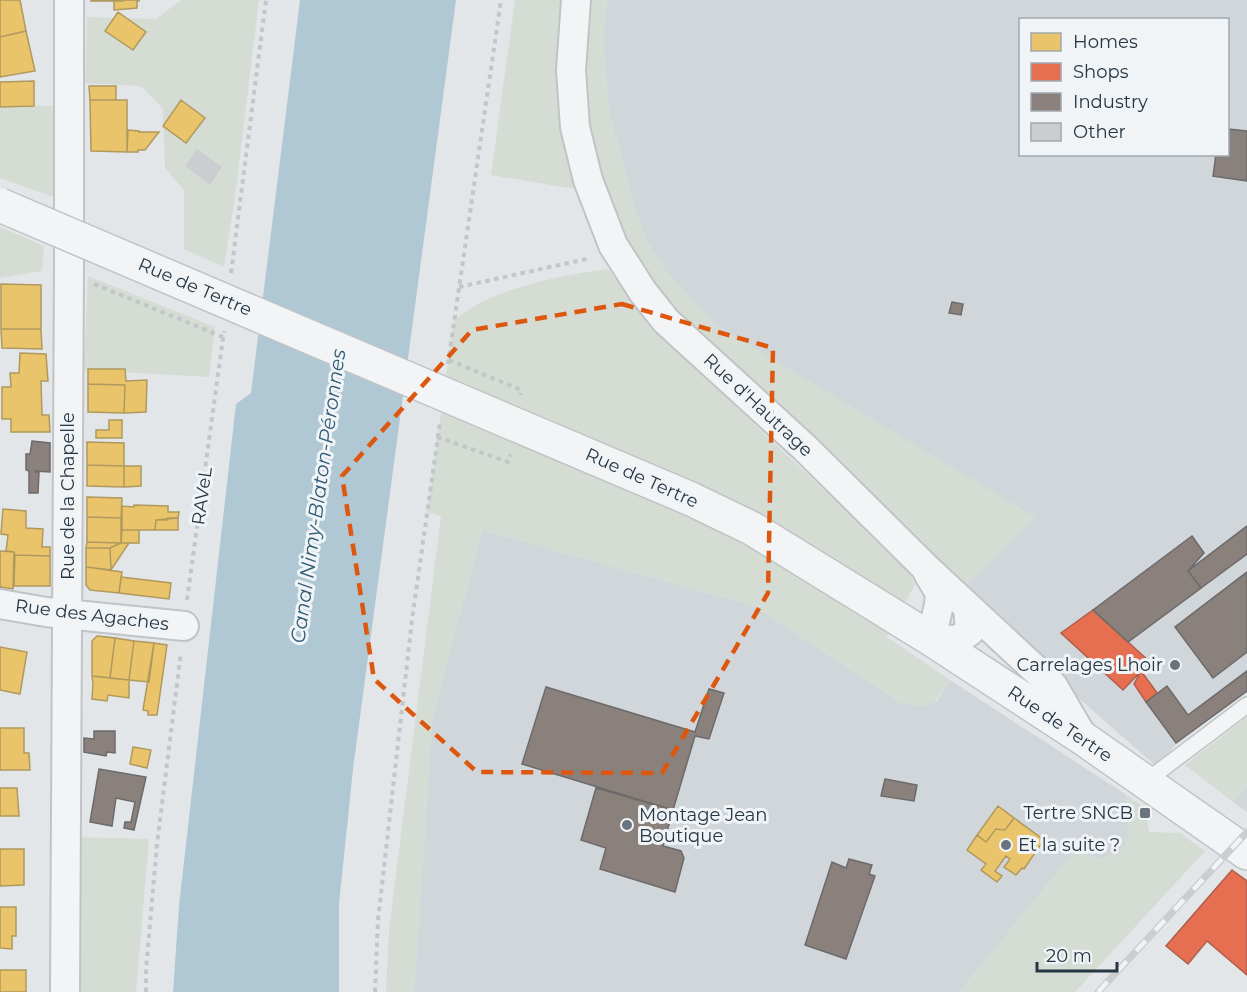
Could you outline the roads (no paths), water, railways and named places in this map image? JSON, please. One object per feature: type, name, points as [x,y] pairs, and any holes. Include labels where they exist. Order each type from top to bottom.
[{"type":"street","name":"Rue de la Chapelle","points":[[65,992],[69,0]]},
{"type":"street","name":"Rue d'Hautrage","points":[[576,0],[571,70],[575,127],[588,180],[614,245],[643,292],[666,321],[805,448],[926,568],[1053,686],[1084,739]]},
{"type":"street","name":"Rue de Tertre","points":[[0,205],[691,499],[753,529],[931,639],[1084,739],[1241,849]]},
{"type":"street","points":[[926,568],[940,594],[931,639],[958,640],[970,631],[968,607]]},
{"type":"street","name":"Rue des Agaches","points":[[0,604],[184,626]]},
{"type":"lane","points":[[1145,782],[1247,705]]},
{"type":"water","name":"Canal Nimy-Blaton-Péronnes","points":[[300,0],[456,0],[353,769],[339,904],[339,992],[173,992],[179,906],[236,404],[251,393]]},
{"type":"railway","points":[[1098,992],[1247,832]]},
{"type":"place","name":"Carrelages Lhoir","points":[[1175,665]]},
{"type":"place","name":"Tertre SNCB","points":[[1145,813]]},
{"type":"place","name":"Montage Jean Boutique","points":[[627,825]]},
{"type":"place","name":"Et la suite ?","points":[[1006,845]]}]
